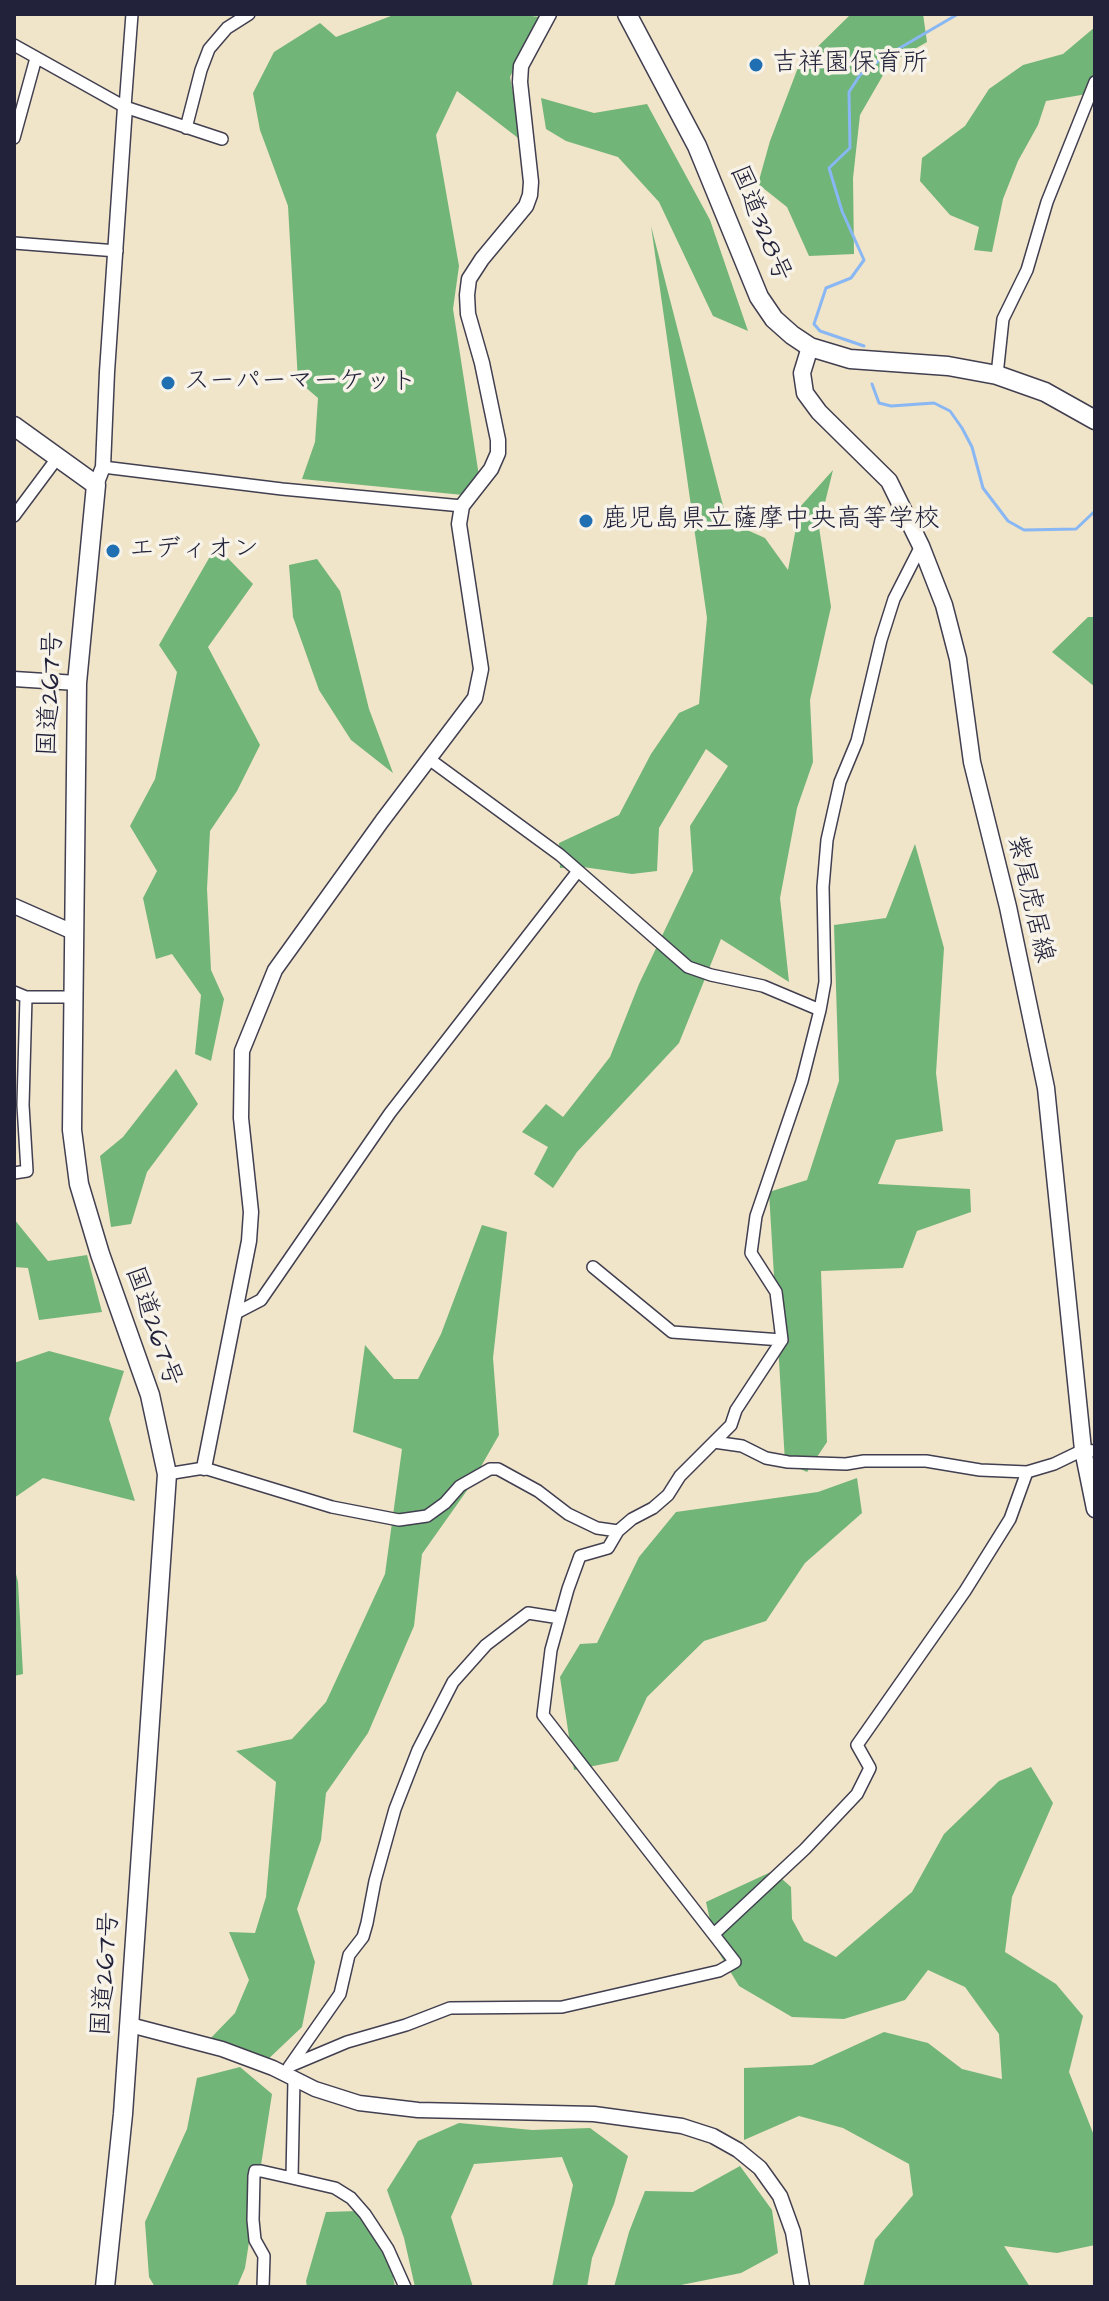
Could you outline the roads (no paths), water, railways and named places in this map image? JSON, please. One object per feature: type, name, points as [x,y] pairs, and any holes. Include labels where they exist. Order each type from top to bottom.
[{"type":"highway","name":"国道328号","points":[[627,14],[697,146],[759,297],[774,319],[810,347],[850,359],[948,366],[997,375],[1045,392],[1095,420]]},
{"type":"highway","points":[[14,426],[96,485]]},
{"type":"highway","name":"国道267号","points":[[96,485],[77,683],[72,1130],[79,1184],[100,1254],[150,1395],[167,1474],[130,2025],[105,2287]]},
{"type":"main road","name":"紫尾虎居線","points":[[810,347],[802,373],[805,393],[819,412],[889,481],[921,546],[944,605],[958,659],[972,762],[1008,907],[1046,1088],[1095,1509]]},
{"type":"street","points":[[96,485],[103,467],[132,14]]},
{"type":"street","points":[[186,128],[209,49],[227,28],[249,14]]},
{"type":"street","points":[[204,1468],[245,1267],[251,1212],[241,1104],[242,1051],[275,970],[475,698],[481,669],[459,524],[462,506],[491,469],[498,453],[498,440],[468,314],[469,279],[526,206],[530,195],[521,66],[549,14]]},
{"type":"street","points":[[14,45],[125,107],[222,139]]},
{"type":"street","points":[[14,138],[36,58]]},
{"type":"street","points":[[997,375],[1003,319],[1027,270],[1047,202],[1095,82]]},
{"type":"street","points":[[14,243],[117,251]]},
{"type":"street","points":[[14,516],[58,457]]},
{"type":"street","points":[[103,467],[282,489],[462,506]]},
{"type":"street","points":[[289,2073],[347,2042],[450,2008],[562,2007],[719,1971],[735,1962],[543,1715],[551,1650],[580,1556],[608,1548],[618,1531],[668,1495],[680,1476],[731,1425],[736,1410],[782,1340],[776,1292],[751,1253],[756,1216],[802,1081],[820,1010],[825,982],[823,887],[827,840],[840,782],[857,741],[894,599],[921,546]]},
{"type":"street","points":[[14,679],[77,683]]},
{"type":"street","points":[[429,759],[578,871],[688,967],[763,986],[820,1010]]},
{"type":"street","points":[[234,1314],[261,1300],[390,1113],[578,871]]},
{"type":"street","points":[[14,906],[73,932]]},
{"type":"street","points":[[14,1173],[27,1171],[19,1106],[20,995],[72,997]]},
{"type":"street","points":[[593,1267],[672,1332],[782,1340]]},
{"type":"street","points":[[714,1442],[742,1446],[766,1458],[788,1462],[846,1464],[926,1461],[980,1470],[1027,1472],[1089,1451]]},
{"type":"street","points":[[167,1474],[204,1468],[332,1507],[399,1520],[427,1516],[445,1503],[460,1486],[490,1469],[498,1469],[538,1491],[568,1514],[597,1528],[618,1531]]},
{"type":"street","points":[[714,1934],[805,1849],[857,1794],[870,1768],[857,1745],[965,1591],[1010,1519],[1027,1472]]},
{"type":"street","points":[[292,2178],[289,2073],[340,1994],[349,1955],[363,1937],[395,1809],[418,1750],[453,1682],[486,1645],[528,1613],[560,1618]]},
{"type":"street","points":[[130,2025],[222,2049],[289,2073],[315,2089],[359,2103],[418,2110],[594,2114],[682,2126],[713,2136],[738,2150],[760,2168],[780,2196],[793,2232],[802,2287]]},
{"type":"street","points":[[263,2287],[264,2256],[255,2240],[253,2220],[255,2171],[335,2188],[351,2198],[388,2249],[405,2287]]},
{"type":"waterway","points":[[864,346],[820,331],[814,324],[826,288],[851,278],[864,260],[842,211],[829,168],[850,148],[849,92],[860,75],[881,59],[958,14]]},
{"type":"waterway","points":[[872,384],[879,403],[891,406],[934,403],[950,411],[972,447],[983,488],[1008,521],[1024,530],[1076,529],[1095,511]]},
{"type":"place","name":"吉祥園保育所","points":[[756,65]]},
{"type":"place","name":"スーパーマーケット","points":[[168,383]]},
{"type":"place","name":"鹿児島県立薩摩中央高等学校","points":[[586,521]]},
{"type":"place","name":"エディオン","points":[[113,551]]}]
